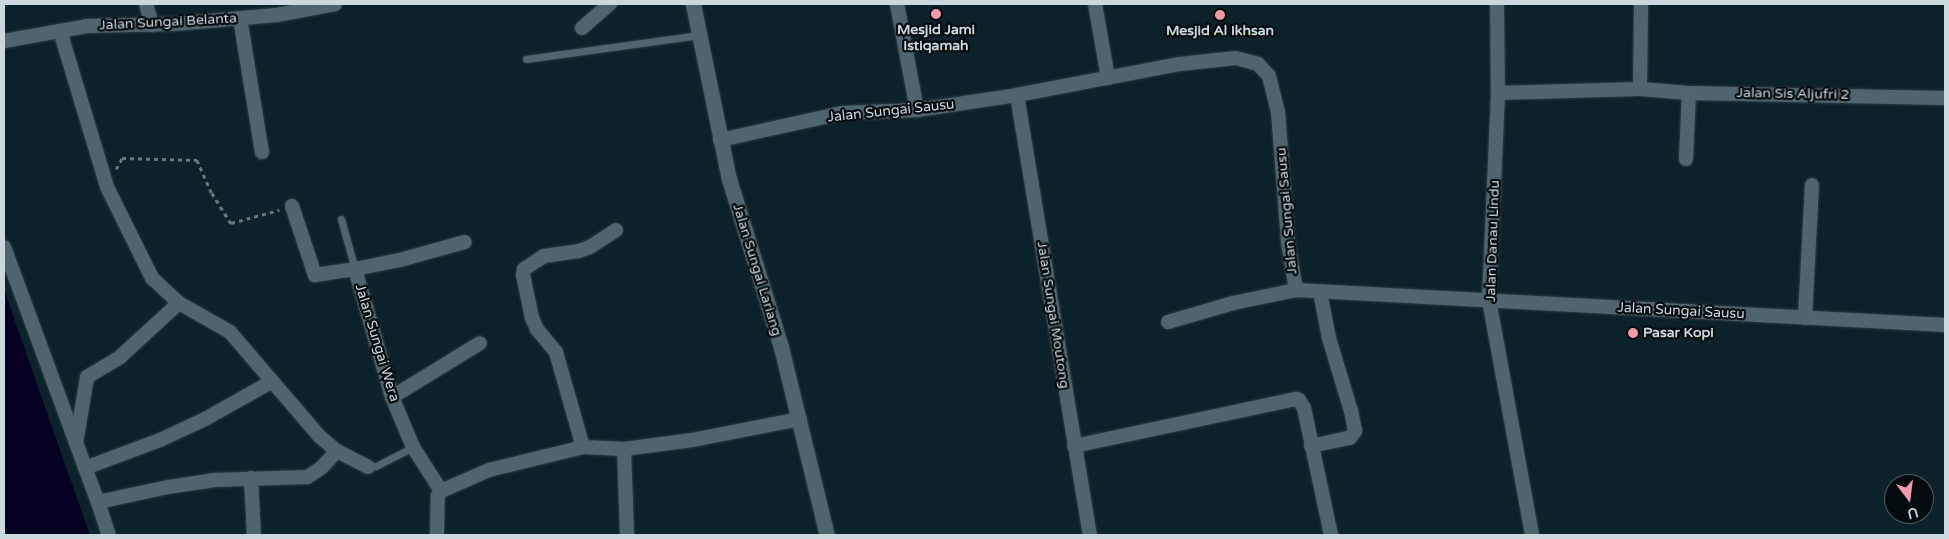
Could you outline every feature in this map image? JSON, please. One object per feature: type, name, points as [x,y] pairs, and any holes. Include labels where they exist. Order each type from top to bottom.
[{"type":"street","points":[[146,4],[152,25]]},
{"type":"street","name":"Jalan Sungai Belanta","points":[[4,41],[60,30],[113,24],[152,25],[240,18],[335,4]]},
{"type":"street","points":[[582,28],[610,4]]},
{"type":"street","name":"Jalan Sungai Lariang","points":[[693,4],[720,140],[738,207],[781,346],[827,535]]},
{"type":"street","points":[[897,4],[917,110]]},
{"type":"street","points":[[1095,4],[1108,78]]},
{"type":"street","name":"Jalan Danau Lindu","points":[[1497,4],[1498,93],[1489,300],[1532,535]]},
{"type":"street","points":[[1640,90],[1641,4]]},
{"type":"street","points":[[240,18],[262,152]]},
{"type":"street","points":[[60,30],[107,186],[152,278],[179,303],[230,332],[319,436],[337,451],[368,468]]},
{"type":"street","name":"Jalan Sungai Sausu","points":[[720,140],[843,113],[917,110],[1017,95],[1180,64],[1236,58],[1258,64],[1269,76],[1278,111],[1288,242],[1296,290],[1945,325]]},
{"type":"street","name":"Jalan Sis Aljufri 2","points":[[1498,93],[1640,90],[1688,93],[1945,98]]},
{"type":"street","points":[[1686,159],[1688,93]]},
{"type":"street","name":"Jalan Sungai Moutong","points":[[1017,95],[1090,535]]},
{"type":"street","points":[[1805,318],[1812,185]]},
{"type":"street","name":"Jalan Sungai Wera","points":[[292,206],[315,275],[355,269],[392,397],[413,447],[441,491]]},
{"type":"street","points":[[583,447],[556,352],[537,329],[532,318],[523,275],[524,269],[544,256],[584,249],[616,230]]},
{"type":"street","points":[[355,269],[400,260],[465,242]]},
{"type":"street","points":[[4,247],[109,535]]},
{"type":"street","points":[[1168,322],[1233,303],[1296,290]]},
{"type":"street","points":[[1311,446],[1350,438],[1355,431],[1351,411],[1329,338],[1320,292]]},
{"type":"street","points":[[76,443],[87,377],[120,357],[179,303]]},
{"type":"street","points":[[392,397],[480,343]]},
{"type":"street","points":[[85,468],[160,440],[205,419],[271,382]]},
{"type":"street","points":[[1074,446],[1296,399],[1299,400],[1304,408],[1331,535]]},
{"type":"street","points":[[436,535],[438,496],[441,491],[489,470],[583,447],[624,449],[708,437],[800,419]]},
{"type":"street","points":[[624,449],[627,535]]},
{"type":"street","points":[[98,502],[168,487],[251,478],[290,479],[308,477],[321,468],[337,451]]},
{"type":"street","points":[[251,478],[254,535]]},
{"type":"lane","points":[[526,59],[699,35]]},
{"type":"lane","points":[[341,219],[355,269]]},
{"type":"lane","points":[[368,468],[376,466],[413,447]]},
{"type":"path","points":[[107,186],[122,158],[197,160],[212,193],[231,223],[292,206]]},
{"type":"shaded area","points":[[4,289],[47,413],[90,535],[4,535]]},
{"type":"place","name":"Mesjid Jami Istiqamah","points":[[936,14]]},
{"type":"place","name":"Mesjid Al Ikhsan","points":[[1220,15]]},
{"type":"place","name":"Pasar Kopi","points":[[1633,333]]}]
